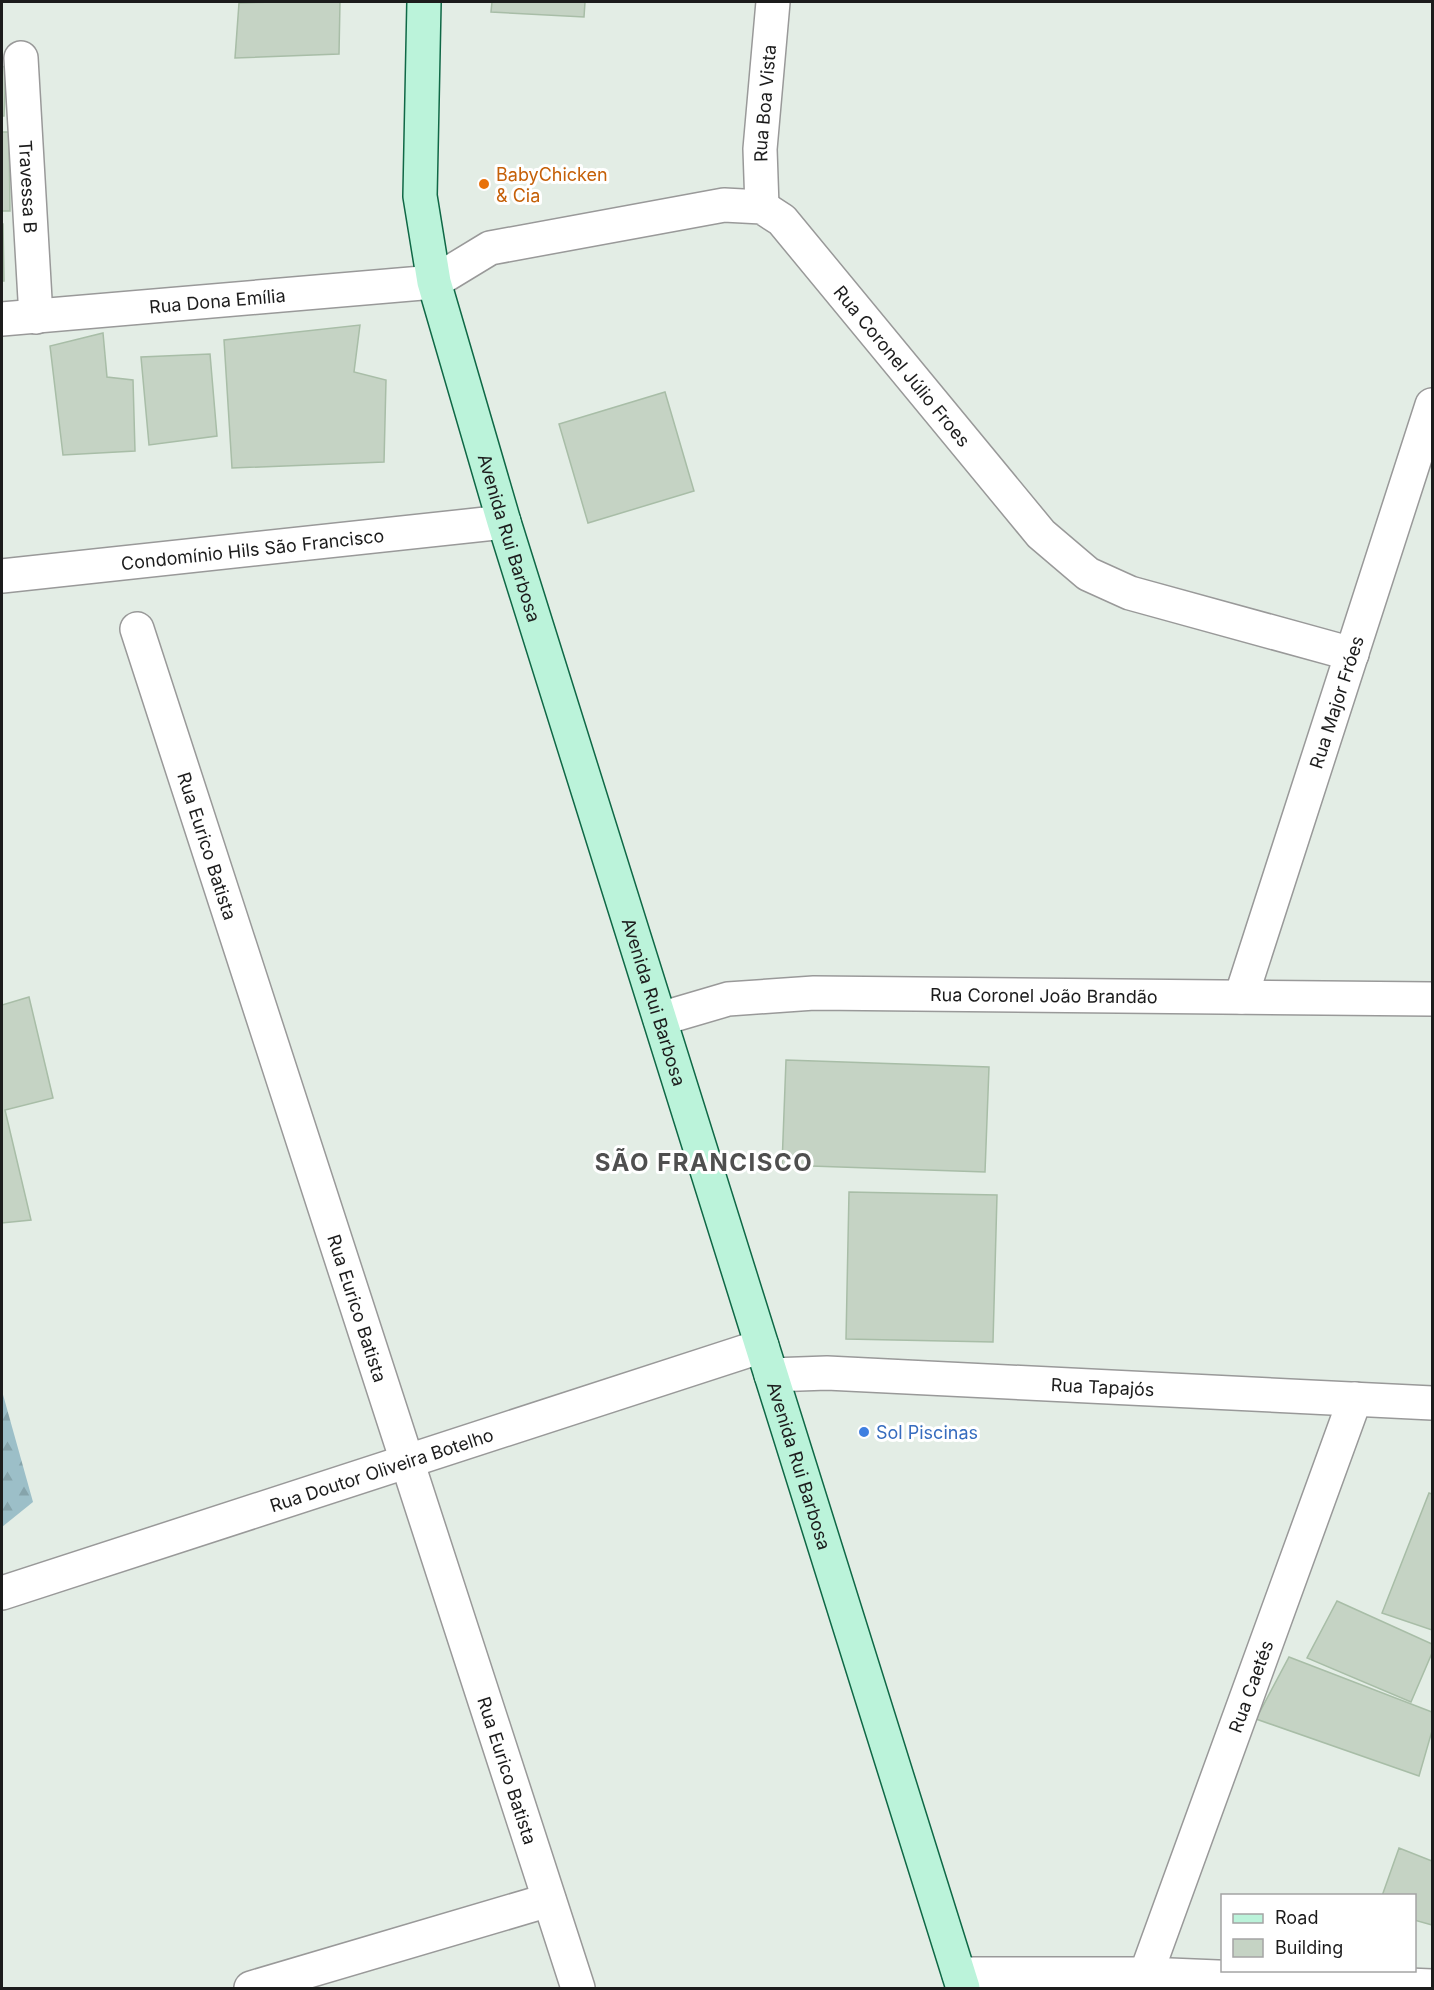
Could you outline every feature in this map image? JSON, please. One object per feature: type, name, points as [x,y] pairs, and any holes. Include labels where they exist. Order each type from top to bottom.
[{"type":"main road","name":"Avenida Rui Barbosa","points":[[423,2],[420,196],[434,282],[504,522],[961,1981]]},
{"type":"street","name":"Rua Boa Vista","points":[[762,207],[760,149],[773,2]]},
{"type":"street","name":"Travessa B","points":[[21,58],[36,317]]},
{"type":"street","points":[[434,282],[490,248],[724,205],[762,207]]},
{"type":"street","name":"Rua Coronel Júlio Froes","points":[[762,207],[782,220],[1041,534],[1088,574],[1130,593],[1352,654]]},
{"type":"street","name":"Rua Dona Emília","points":[[2,319],[434,282]]},
{"type":"street","name":"Rua Major Fróes","points":[[1240,997],[1432,405]]},
{"type":"street","name":"Condomínio Hils São Francisco","points":[[2,576],[504,522]]},
{"type":"street","name":"Rua Eurico Batista","points":[[137,629],[578,1989]]},
{"type":"street","name":"Rua Coronel João Brandão","points":[[660,1019],[728,999],[814,993],[1432,999]]},
{"type":"street","name":"Rua Doutor Oliveira Botelho","points":[[2,1593],[407,1461],[767,1361]]},
{"type":"street","name":"Rua Tapajós","points":[[767,1361],[827,1373],[1432,1403]]},
{"type":"street","name":"Rua Caetés","points":[[1146,1974],[1355,1399]]},
{"type":"street","points":[[251,1989],[549,1900]]},
{"type":"street","points":[[961,1981],[1146,1974],[1432,1986]]},
{"type":"green space","points":[[2,1391],[33,1502],[2,1527]]},
{"type":"building","points":[[340,2],[339,54],[235,58],[239,3]]},
{"type":"building","points":[[492,2],[585,2],[584,17],[491,12]]},
{"type":"building","points":[[6,66],[4,116],[2,116],[2,67]]},
{"type":"building","points":[[2,132],[9,132],[10,211],[2,211]]},
{"type":"building","points":[[3,224],[4,281],[2,281]]},
{"type":"building","points":[[360,325],[354,372],[386,380],[384,462],[232,468],[224,340]]},
{"type":"building","points":[[103,333],[107,377],[133,380],[135,451],[63,455],[50,346]]},
{"type":"building","points":[[210,354],[217,436],[149,445],[141,357]]},
{"type":"building","points":[[665,392],[694,491],[588,523],[559,424]]},
{"type":"building","points":[[29,997],[53,1098],[5,1110],[31,1220],[2,1223],[2,1005]]},
{"type":"building","points":[[786,1060],[989,1067],[985,1172],[782,1165]]},
{"type":"building","points":[[849,1192],[997,1195],[993,1342],[846,1339]]},
{"type":"building","points":[[1429,1493],[1432,1494],[1432,1630],[1382,1613]]},
{"type":"building","points":[[1337,1601],[1432,1644],[1432,1653],[1411,1702],[1307,1658]]},
{"type":"building","points":[[1289,1657],[1432,1712],[1432,1731],[1419,1776],[1256,1719]]},
{"type":"building","points":[[1399,1848],[1432,1861],[1432,1925],[1416,1921],[1416,1894],[1383,1894]]},
{"type":"place","name":"BabyChicken & Cia","points":[[484,184]]},
{"type":"place","name":"Sol Piscinas","points":[[864,1432]]},
{"type":"district","name":"SÃO FRANCISCO","points":[[704,1162]]}]
